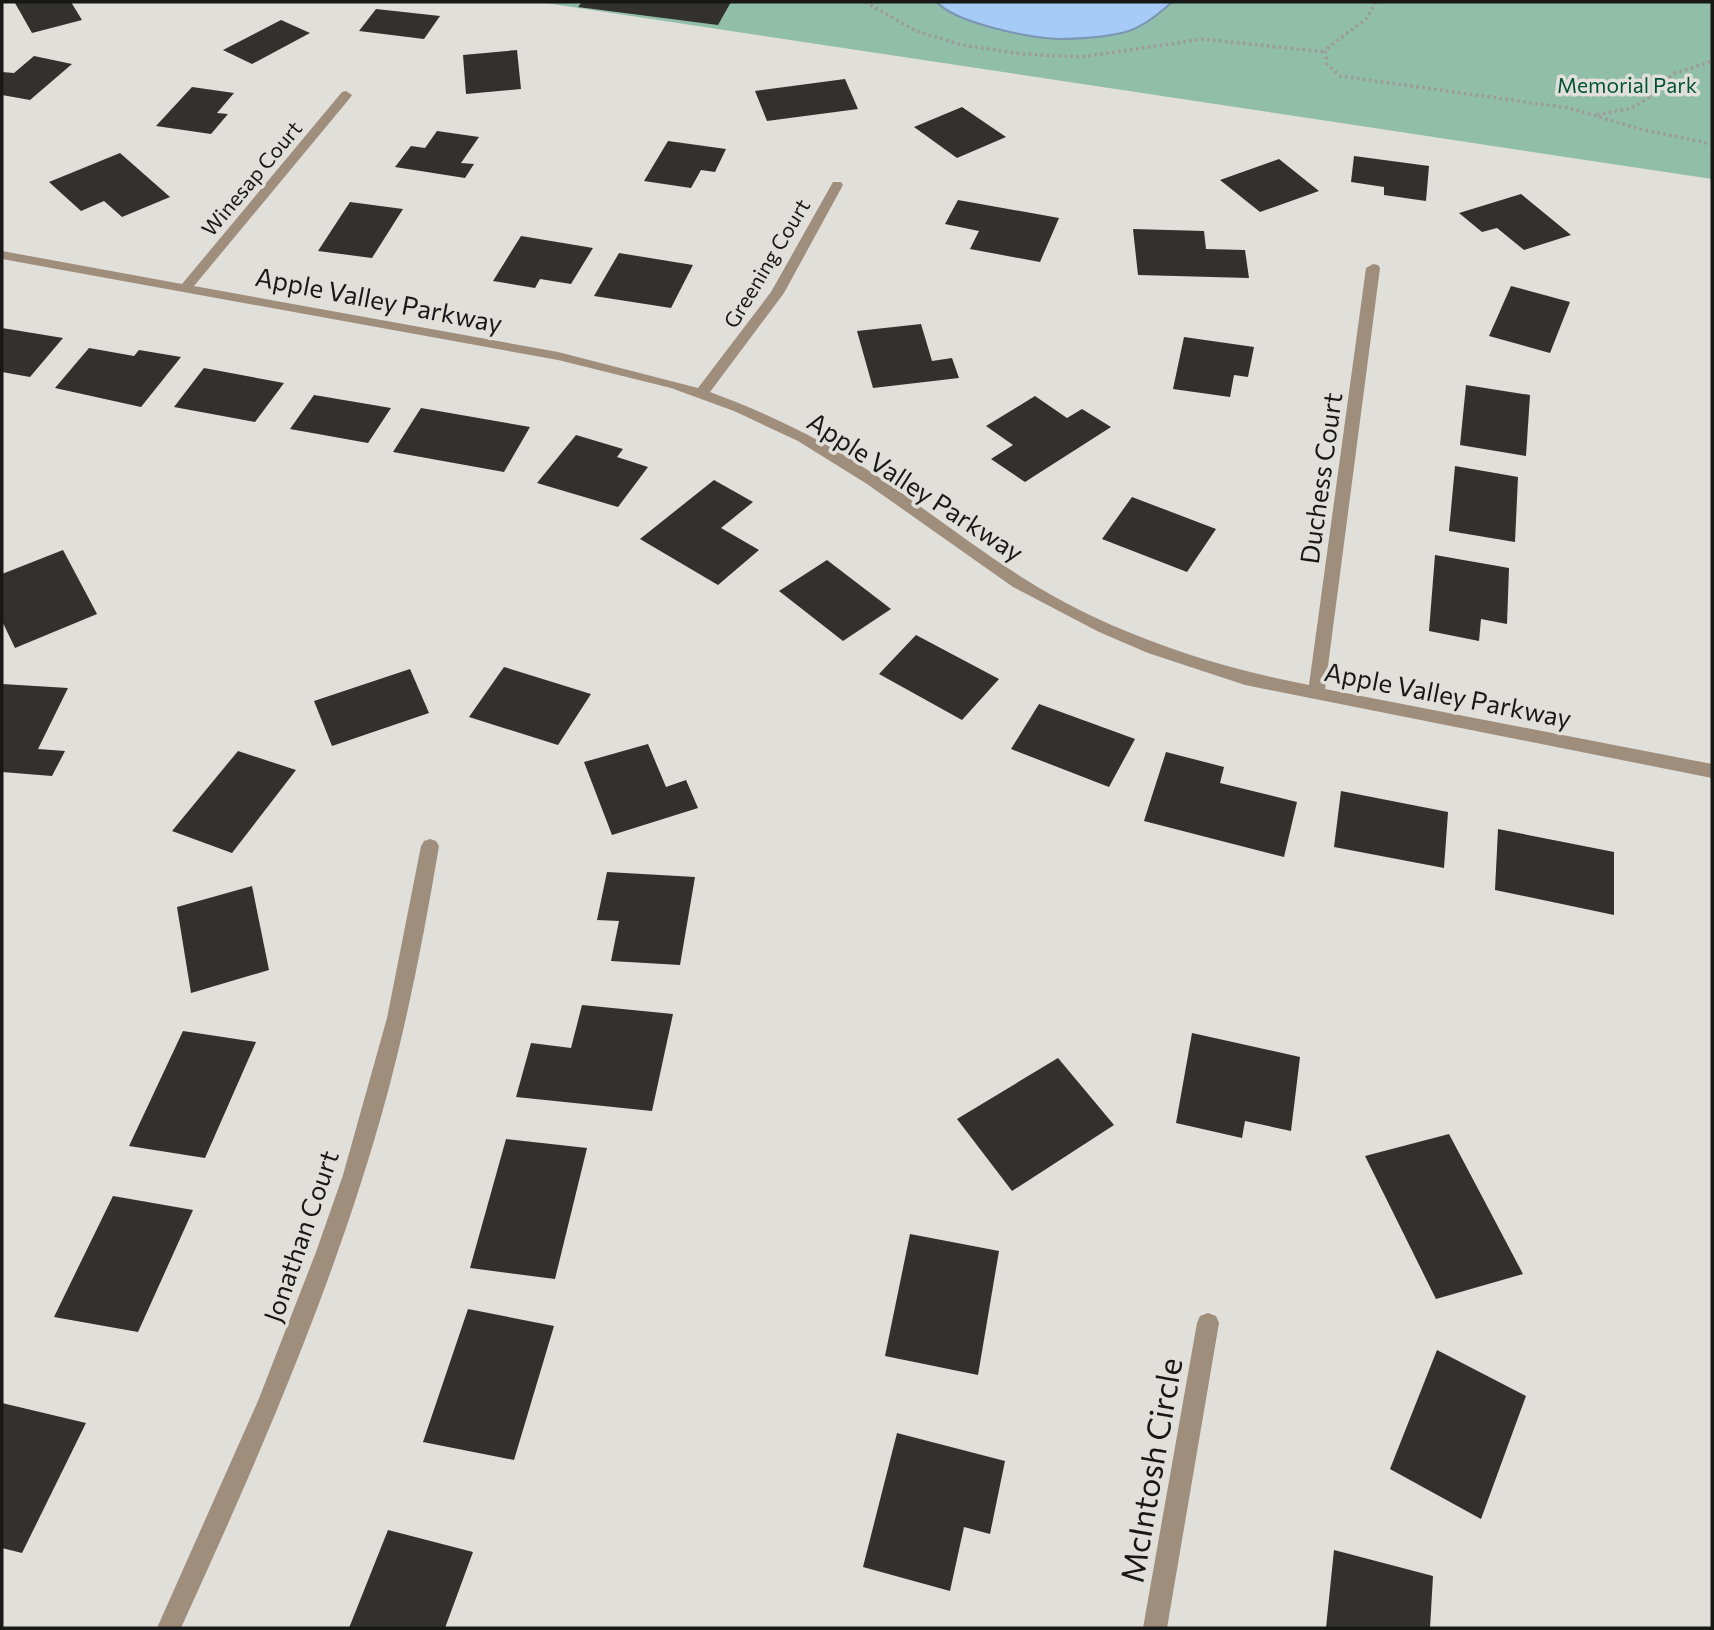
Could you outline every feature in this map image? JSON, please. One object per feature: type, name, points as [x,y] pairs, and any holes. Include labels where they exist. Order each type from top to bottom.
[{"type":"street","name":"Winesap Court","points":[[186,287],[346,94]]},
{"type":"street","name":"Greening Court","points":[[702,393],[777,293],[837,185]]},
{"type":"street","name":"Apple Valley Parkway","points":[[2,255],[558,356],[702,393],[803,438],[872,480],[1019,583],[1094,623],[1202,667],[1316,694],[1712,771]]},
{"type":"street","name":"Duchess Court","points":[[1316,694],[1373,268]]},
{"type":"street","name":"Jonathan Court","points":[[169,1628],[238,1481],[303,1314],[350,1181],[397,1018],[430,846]]},
{"type":"street","name":"McIntosh Circle","points":[[1155,1628],[1208,1323]]},
{"type":"path","points":[[865,2],[916,31],[962,45],[1022,54],[1081,57],[1203,39],[1325,52],[1344,34],[1366,19],[1376,2]]},
{"type":"path","points":[[1325,52],[1328,64],[1340,76],[1569,108],[1640,130],[1712,144]]},
{"type":"path","points":[[1596,115],[1632,108],[1651,96],[1673,74],[1712,61]]},
{"type":"green space","name":"Memorial Park","points":[[539,2],[1712,2],[1712,179]]},
{"type":"water","points":[[937,2],[1172,2],[1129,31],[1099,37],[1058,39],[1030,36],[976,23],[946,10]]},
{"type":"building","points":[[71,2],[82,20],[32,33],[15,3]]},
{"type":"building","points":[[582,2],[731,2],[718,25],[578,7]]},
{"type":"building","points":[[376,9],[440,16],[424,39],[359,31]]},
{"type":"building","points":[[281,20],[310,33],[252,64],[223,50]]},
{"type":"building","points":[[517,50],[521,89],[466,94],[463,55]]},
{"type":"building","points":[[34,56],[72,64],[30,100],[2,95],[2,72],[14,73]]},
{"type":"building","points":[[845,79],[858,109],[767,121],[755,91]]},
{"type":"building","points":[[192,87],[234,93],[217,113],[228,114],[211,134],[156,126]]},
{"type":"building","points":[[962,107],[1006,137],[957,158],[914,127]]},
{"type":"building","points":[[437,131],[479,137],[461,163],[474,164],[465,178],[395,167],[411,146],[425,148]]},
{"type":"building","points":[[668,141],[726,149],[715,172],[701,170],[691,188],[644,181]]},
{"type":"building","points":[[120,153],[170,197],[122,217],[104,201],[81,211],[49,182]]},
{"type":"building","points":[[1354,156],[1429,166],[1426,201],[1384,195],[1384,187],[1351,182]]},
{"type":"building","points":[[1279,159],[1319,191],[1260,212],[1220,180]]},
{"type":"building","points":[[1521,194],[1571,235],[1524,250],[1497,228],[1482,232],[1459,213]]},
{"type":"building","points":[[958,200],[1059,218],[1040,262],[970,249],[979,231],[945,224]]},
{"type":"building","points":[[350,202],[403,209],[372,258],[318,251]]},
{"type":"building","points":[[1133,229],[1204,231],[1206,249],[1245,250],[1249,278],[1138,275]]},
{"type":"building","points":[[521,236],[593,248],[571,284],[540,279],[535,288],[493,281]]},
{"type":"building","points":[[619,253],[693,265],[671,308],[594,296]]},
{"type":"building","points":[[1511,286],[1570,302],[1550,353],[1489,336]]},
{"type":"building","points":[[921,324],[932,361],[952,358],[959,378],[873,388],[857,331]]},
{"type":"building","points":[[2,328],[63,338],[30,377],[2,372]]},
{"type":"building","points":[[1184,337],[1254,347],[1248,377],[1234,375],[1230,397],[1173,389]]},
{"type":"building","points":[[89,348],[134,356],[139,350],[181,357],[141,407],[55,388]]},
{"type":"building","points":[[204,368],[284,383],[255,422],[174,407]]},
{"type":"building","points":[[1466,385],[1530,395],[1526,456],[1460,445]]},
{"type":"building","points":[[314,395],[391,408],[368,443],[290,429]]},
{"type":"building","points":[[1035,396],[1067,418],[1082,409],[1111,427],[1025,482],[991,459],[1013,445],[986,426]]},
{"type":"building","points":[[421,408],[530,427],[504,472],[393,452]]},
{"type":"building","points":[[576,435],[623,449],[617,457],[648,467],[618,507],[537,483]]},
{"type":"building","points":[[1455,466],[1518,477],[1515,542],[1449,531]]},
{"type":"building","points":[[714,480],[753,502],[721,528],[759,550],[718,585],[640,539]]},
{"type":"building","points":[[1132,497],[1216,529],[1187,572],[1102,539]]},
{"type":"building","points":[[63,550],[97,614],[15,648],[2,621],[2,574]]},
{"type":"building","points":[[1435,555],[1509,568],[1507,624],[1481,619],[1479,641],[1429,631]]},
{"type":"building","points":[[827,560],[891,609],[843,641],[779,591]]},
{"type":"building","points":[[916,635],[999,679],[962,720],[879,674]]},
{"type":"building","points":[[504,667],[591,694],[558,745],[469,717]]},
{"type":"building","points":[[410,669],[429,713],[332,746],[314,701]]},
{"type":"building","points":[[2,684],[68,688],[38,749],[65,751],[52,776],[2,772]]},
{"type":"building","points":[[1039,704],[1135,739],[1109,787],[1011,749]]},
{"type":"building","points":[[648,744],[666,787],[686,780],[698,808],[612,835],[584,762]]},
{"type":"building","points":[[238,751],[296,770],[232,853],[172,831]]},
{"type":"building","points":[[1166,752],[1224,767],[1220,783],[1297,802],[1284,857],[1144,821]]},
{"type":"building","points":[[1341,791],[1448,812],[1444,868],[1334,847]]},
{"type":"building","points":[[1498,829],[1614,852],[1614,915],[1495,890]]},
{"type":"building","points":[[607,872],[695,877],[680,965],[611,961],[619,921],[597,920]]},
{"type":"building","points":[[252,886],[269,970],[191,993],[177,907]]},
{"type":"building","points":[[582,1005],[673,1014],[652,1111],[516,1097],[531,1043],[571,1048]]},
{"type":"building","points":[[183,1031],[256,1042],[205,1158],[129,1146]]},
{"type":"building","points":[[1192,1033],[1300,1057],[1291,1131],[1245,1121],[1242,1138],[1176,1123]]},
{"type":"building","points":[[1058,1058],[1114,1125],[1012,1191],[957,1119]]},
{"type":"building","points":[[1449,1134],[1523,1274],[1436,1299],[1365,1156]]},
{"type":"building","points":[[506,1139],[587,1148],[555,1279],[470,1268]]},
{"type":"building","points":[[113,1196],[193,1210],[138,1332],[54,1317]]},
{"type":"building","points":[[910,1234],[999,1251],[978,1375],[885,1356]]},
{"type":"building","points":[[468,1309],[554,1326],[514,1460],[423,1442]]},
{"type":"building","points":[[1437,1350],[1526,1396],[1481,1519],[1390,1469]]},
{"type":"building","points":[[2,1403],[86,1423],[22,1553],[2,1548]]},
{"type":"building","points":[[897,1433],[1005,1461],[990,1534],[964,1527],[950,1591],[863,1567]]},
{"type":"building","points":[[388,1530],[473,1552],[445,1628],[349,1628]]},
{"type":"building","points":[[1334,1550],[1433,1576],[1430,1628],[1326,1628]]}]
